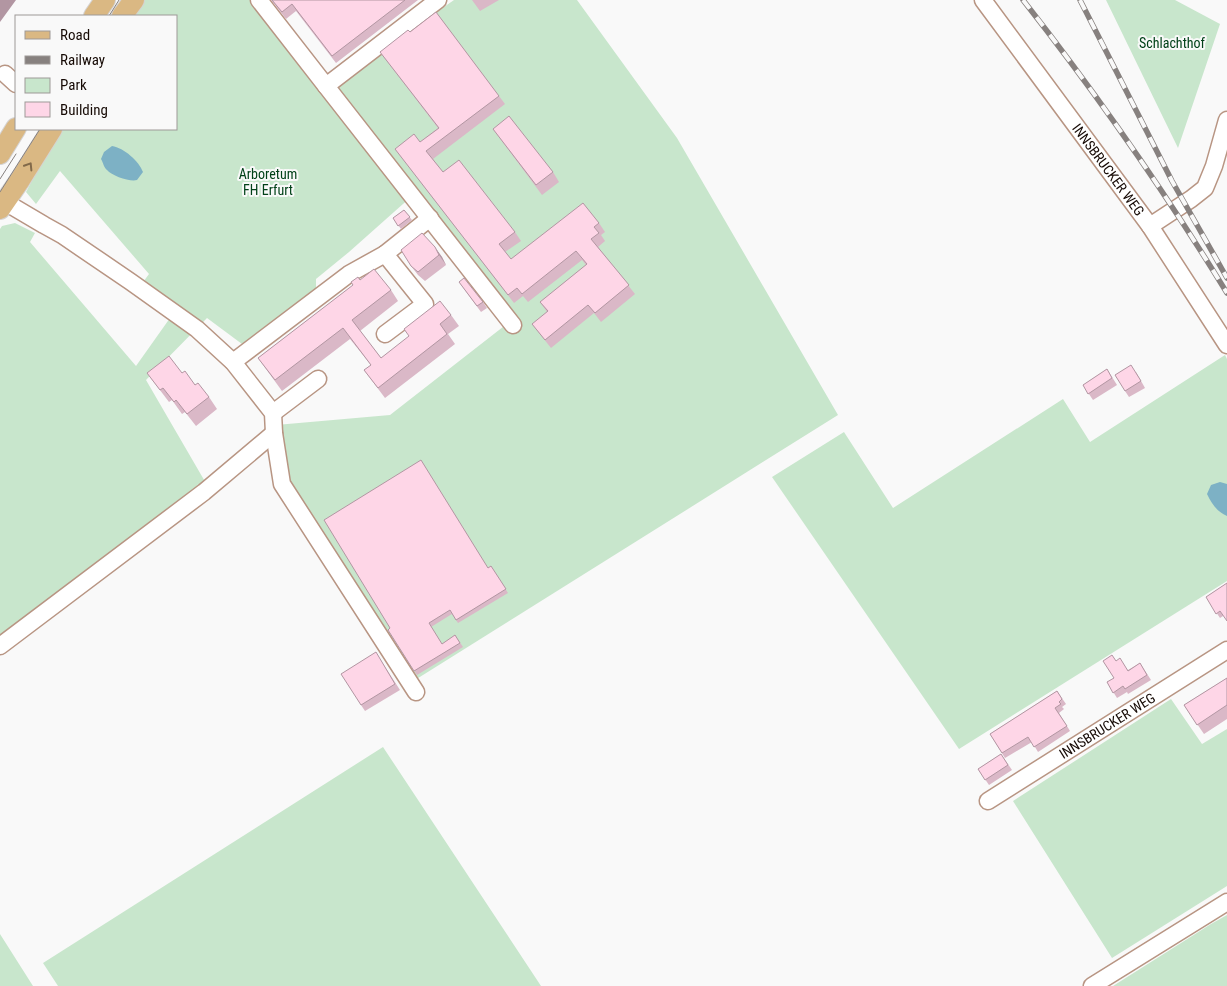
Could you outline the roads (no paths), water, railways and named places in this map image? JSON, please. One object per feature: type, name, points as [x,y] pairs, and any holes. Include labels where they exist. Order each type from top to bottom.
[{"type":"main road","points":[[95,15],[105,0]]},
{"type":"main road","points":[[123,15],[134,0]]},
{"type":"main road","points":[[0,154],[15,130]]},
{"type":"main road","points":[[2,203],[20,180],[51,130]]},
{"type":"street","points":[[259,0],[513,325]]},
{"type":"street","points":[[326,86],[438,0]]},
{"type":"street","name":"INNSBRUCKER WEG","points":[[983,0],[1150,226],[1227,345]]},
{"type":"street","points":[[1150,226],[1205,188],[1214,166],[1227,120]]},
{"type":"street","points":[[2,203],[62,235],[131,282],[197,329],[233,362],[273,413],[274,433],[282,484],[416,692]]},
{"type":"street","points":[[233,362],[349,274],[385,254],[430,218]]},
{"type":"street","points":[[385,254],[425,304],[385,334]]},
{"type":"street","points":[[273,413],[318,378]]},
{"type":"street","points":[[0,646],[204,492],[274,433]]},
{"type":"street","name":"INNSBRUCKER WEG","points":[[988,801],[1227,650]]},
{"type":"street","points":[[1092,986],[1227,902]]},
{"type":"water","points":[[112,146],[126,152],[135,159],[143,172],[137,180],[121,178],[106,169],[101,159],[104,152]]},
{"type":"water","points":[[1220,482],[1227,484],[1227,516],[1215,507],[1207,494],[1211,485]]},
{"type":"tram line","points":[[110,15],[119,0]]},
{"type":"tram line","points":[[0,192],[39,130]]},
{"type":"tram line","points":[[0,179],[16,154]]},
{"type":"railway","points":[[1023,0],[1129,144],[1227,293]]},
{"type":"railway","points":[[1080,0],[1172,181],[1227,278]]},
{"type":"park label","name":"Schlachthof","points":[[1172,43]]},
{"type":"park label","name":"Arboretum FH Erfurt","points":[[268,182]]}]
